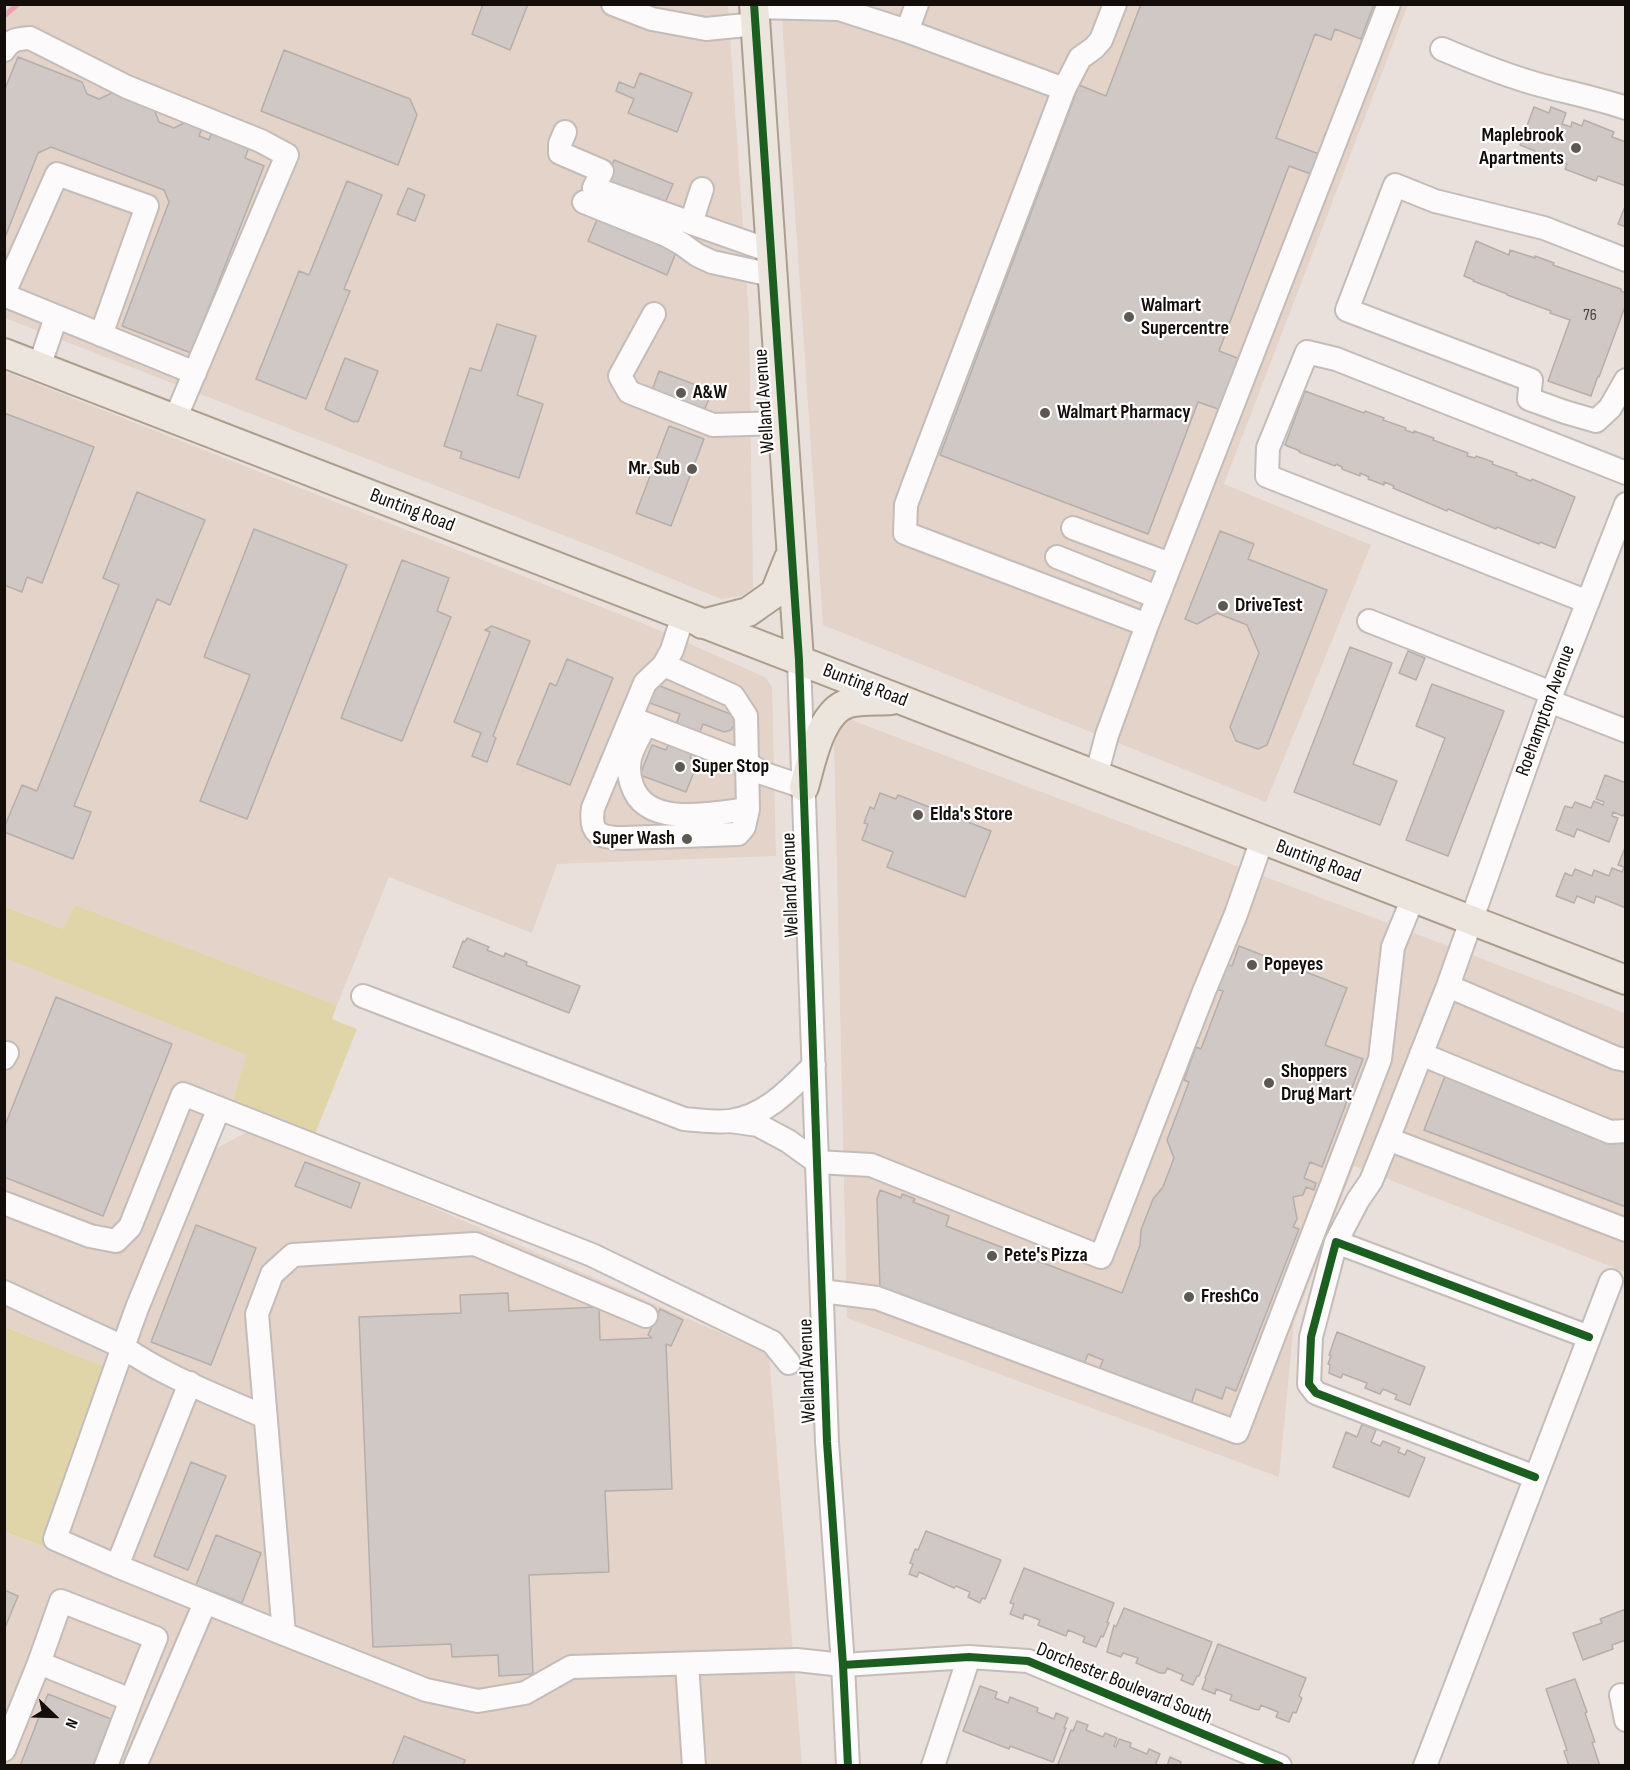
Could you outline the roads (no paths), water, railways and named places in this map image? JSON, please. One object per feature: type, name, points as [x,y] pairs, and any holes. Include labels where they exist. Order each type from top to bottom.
[{"type":"main road","name":"Welland Avenue","points":[[755,12],[799,660]]},
{"type":"main road","name":"Bunting Road","points":[[4,353],[1626,980]]},
{"type":"main road","points":[[692,620],[748,612],[775,593],[792,550]]},
{"type":"main road","points":[[804,787],[821,730],[836,711],[848,703],[899,700]]},
{"type":"street","points":[[613,4],[652,20],[706,29],[755,12],[839,9],[1064,88]]},
{"type":"street","points":[[907,31],[917,4]]},
{"type":"street","points":[[1115,4],[1101,40],[1080,58],[1064,88],[906,505],[905,533],[1147,625]]},
{"type":"street","points":[[1096,776],[1107,735],[1157,597],[1389,4]]},
{"type":"street","points":[[4,50],[8,43],[30,38],[127,87],[261,141],[287,155],[175,419]]},
{"type":"street","points":[[1442,49],[1483,67],[1626,108]]},
{"type":"street","points":[[565,132],[560,144],[560,153],[602,171],[594,188],[691,223],[772,263]]},
{"type":"street","points":[[101,335],[147,206],[57,174],[4,294],[56,317],[195,373]]},
{"type":"street","points":[[1626,260],[1544,228],[1435,201],[1395,185],[1347,310],[1531,380],[1529,399],[1596,421],[1610,408],[1626,380]]},
{"type":"street","points":[[691,223],[702,189]]},
{"type":"street","points":[[584,202],[666,235],[712,262],[772,263]]},
{"type":"street","points":[[654,314],[620,376],[629,392],[713,425],[783,423]]},
{"type":"street","points":[[39,367],[56,317]]},
{"type":"street","points":[[1588,602],[1267,476],[1268,448],[1307,352],[1336,359],[1626,473]]},
{"type":"street","name":"Roehampton Avenue","points":[[1535,1478],[1316,1394],[1309,1384],[1311,1336],[1336,1242],[1358,1200],[1371,1182],[1388,1139],[1448,986],[1550,697],[1626,504]]},
{"type":"street","points":[[1073,528],[1170,564]]},
{"type":"street","points":[[1057,557],[1157,597]]},
{"type":"street","points":[[692,620],[664,665],[645,683],[630,758],[629,775],[635,796],[657,812],[689,816],[748,809]]},
{"type":"street","points":[[1369,621],[1626,730]]},
{"type":"street","name":"Welland Avenue","points":[[799,660],[827,1442],[848,1766]]},
{"type":"street","points":[[638,721],[592,808],[591,821],[595,831],[607,838],[738,834],[744,827],[748,809],[746,716],[733,696],[664,665]]},
{"type":"street","points":[[638,721],[747,764],[762,773],[804,787]]},
{"type":"street","points":[[363,996],[684,1119],[758,1125],[788,1141],[817,1162],[871,1165],[1101,1257],[1236,914],[1262,840]]},
{"type":"street","points":[[822,1291],[877,1298],[1237,1432],[1380,1059],[1393,947],[1413,898]]},
{"type":"street","points":[[1448,986],[1616,1058],[1626,1060]]},
{"type":"street","points":[[1421,1054],[1610,1132],[1626,1131]]},
{"type":"street","points":[[730,1121],[761,1111],[784,1094],[814,1065]]},
{"type":"street","points":[[4,1203],[90,1236],[116,1241],[130,1227],[183,1094],[592,1255],[772,1342],[789,1363]]},
{"type":"street","points":[[123,1347],[219,1108]]},
{"type":"street","points":[[1388,1139],[1626,1230]]},
{"type":"street","points":[[1336,1242],[1589,1337]]},
{"type":"street","points":[[284,1634],[257,1314],[272,1274],[293,1255],[474,1244],[646,1316]]},
{"type":"street","points":[[1425,1766],[1611,1281]]},
{"type":"street","points":[[4,1292],[265,1417]]},
{"type":"street","name":"Dorchester Boulevard South","points":[[123,1347],[55,1539],[205,1603],[426,1690],[478,1701],[525,1694],[571,1667],[797,1660],[843,1665],[969,1657],[1028,1661],[1280,1766]]},
{"type":"street","points":[[117,1566],[190,1383]]},
{"type":"street","points":[[4,1750],[61,1601],[156,1638],[106,1766]]},
{"type":"street","points":[[135,1766],[205,1603]]},
{"type":"street","points":[[933,1766],[969,1657]]},
{"type":"street","points":[[39,1663],[131,1700]]},
{"type":"street","points":[[687,1664],[694,1766]]},
{"type":"street","points":[[1621,1695],[1626,1720]]},
{"type":"waterway","points":[[4,16],[18,4]]},
{"type":"place","name":"Maplebrook Apartments","points":[[1576,148]]},
{"type":"place","name":"Walmart Supercentre","points":[[1129,317]]},
{"type":"place","name":"A&W","points":[[681,393]]},
{"type":"place","name":"Walmart Pharmacy","points":[[1045,413]]},
{"type":"place","name":"Mr. Sub","points":[[692,469]]},
{"type":"place","name":"DriveTest","points":[[1223,606]]},
{"type":"place","name":"Super Stop","points":[[680,767]]},
{"type":"place","name":"Elda's Store","points":[[918,815]]},
{"type":"place","name":"Super Wash","points":[[687,839]]},
{"type":"place","name":"Popeyes","points":[[1252,965]]},
{"type":"place","name":"Shoppers Drug Mart","points":[[1269,1083]]},
{"type":"place","name":"Pete's Pizza","points":[[992,1256]]},
{"type":"place","name":"FreshCo","points":[[1189,1297]]}]
